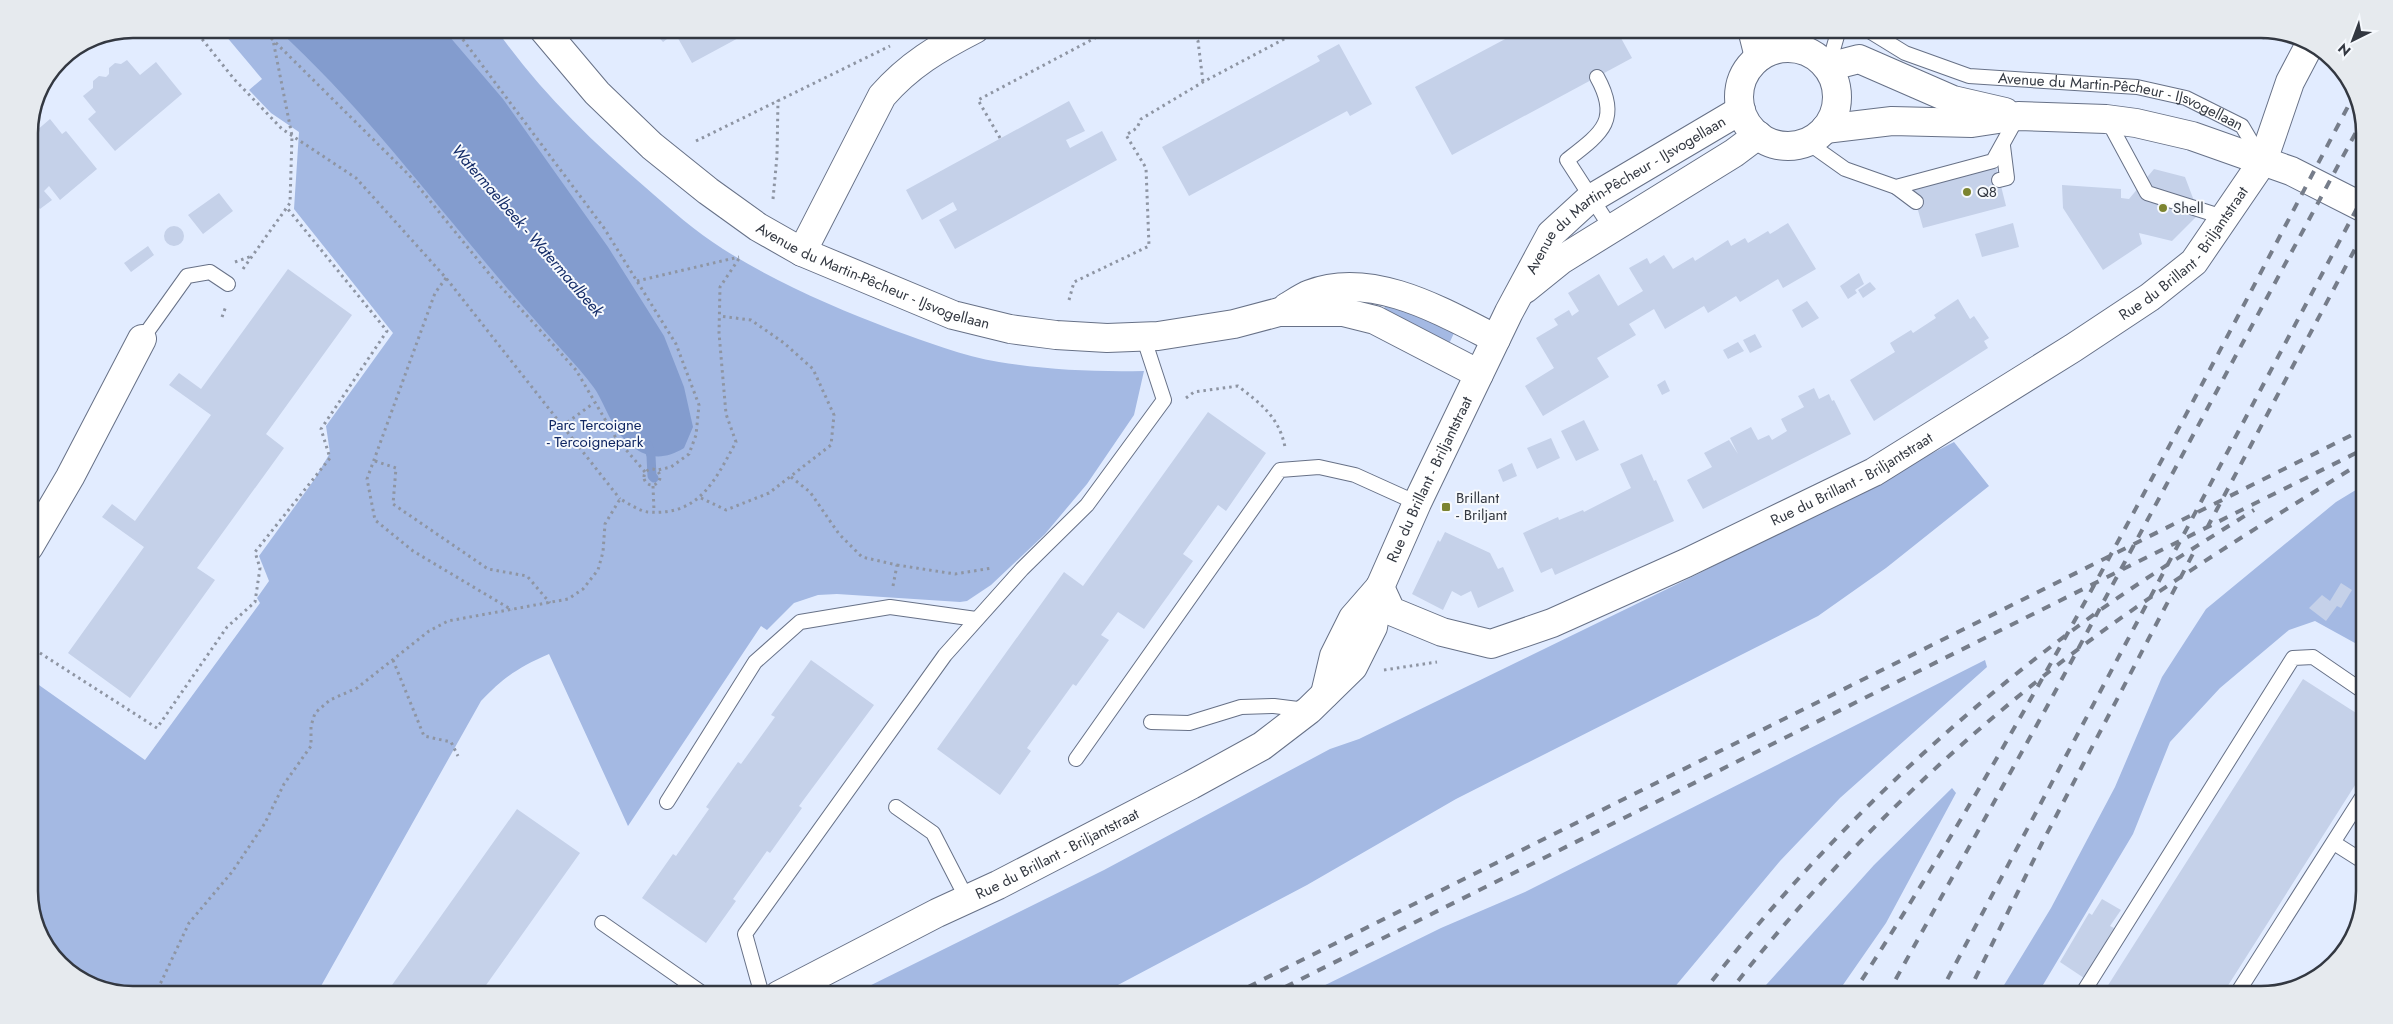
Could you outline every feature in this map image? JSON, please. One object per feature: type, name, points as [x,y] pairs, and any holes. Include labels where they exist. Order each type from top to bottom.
[{"type":"street","name":"Avenue du Martin-Pêcheur - IJsvogellaan","points":[[551,38],[597,93],[652,146],[708,191],[758,227],[802,252],[953,315],[1010,328],[1056,335],[1107,338],[1142,336],[1234,324],[1279,312],[1311,294],[1336,289],[1363,288],[1401,295],[1496,339]]},
{"type":"street","points":[[802,252],[882,96],[898,77],[930,53],[958,38]]},
{"type":"street","points":[[1755,38],[1760,57],[1799,40],[1828,67],[1834,80],[1837,102],[1833,116],[1816,135]]},
{"type":"street","name":"Rue du Brillant - Briljantstraat","points":[[1380,587],[1391,610],[1442,632],[1491,644],[1552,623],[1686,563],[1874,472],[2073,348],[2150,297],[2194,262],[2226,218],[2263,161],[2290,82],[2307,50]]},
{"type":"street","name":"Avenue du Martin-Pêcheur - IJsvogellaan","points":[[1760,57],[1744,77],[1740,93],[1741,110],[1748,124],[1758,135],[1778,144],[1793,145],[1816,135],[1892,121],[1972,123],[2018,116],[2106,119],[2136,123],[2192,136],[2263,161]]},
{"type":"street","name":"Avenue du Martin-Pêcheur - IJsvogellaan","points":[[1828,67],[1859,59],[1953,100],[2018,116]]},
{"type":"street","name":"Avenue du Martin-Pêcheur - IJsvogellaan","points":[[1279,312],[1342,312],[1375,320],[1479,374],[1522,291],[1538,255],[1551,234],[1592,199],[1741,110]]},
{"type":"street","name":"Avenue du Martin-Pêcheur - IJsvogellaan","points":[[1522,291],[1561,260],[1734,153],[1758,135]]},
{"type":"street","points":[[2263,161],[2291,171],[2355,203]]},
{"type":"street","points":[[38,532],[70,477],[142,339]]},
{"type":"street","name":"Rue du Brillant - Briljantstraat","points":[[797,986],[1262,746],[1325,694],[1334,656],[1353,618],[1380,587],[1417,503],[1479,374]]},
{"type":"lane","points":[[1828,67],[1836,38]]},
{"type":"lane","name":"Avenue du Martin-Pêcheur - IJsvogellaan","points":[[1881,38],[1905,53],[1969,76],[2137,87],[2186,98],[2242,126],[2263,161]]},
{"type":"lane","points":[[1597,77],[1607,95],[1608,116],[1598,132],[1567,160],[1611,228]]},
{"type":"lane","points":[[1896,187],[1993,161],[2018,116]]},
{"type":"lane","points":[[2106,119],[2147,193],[2226,218]]},
{"type":"lane","points":[[1816,135],[1845,169],[1896,187],[1916,202]]},
{"type":"lane","points":[[1999,180],[2007,178],[2003,146]]},
{"type":"lane","points":[[142,339],[187,276],[210,272],[228,284]]},
{"type":"lane","points":[[759,986],[745,934],[945,655],[1022,569],[1087,506],[1164,400],[1142,336]]},
{"type":"lane","points":[[1076,759],[1280,470],[1319,467],[1355,475],[1417,503]]},
{"type":"lane","points":[[667,802],[755,662],[800,622],[890,607],[976,619]]},
{"type":"lane","points":[[2087,986],[2293,658],[2313,656],[2356,686]]},
{"type":"lane","points":[[1151,722],[1189,723],[1241,707],[1274,706],[1325,694]]},
{"type":"lane","points":[[896,807],[933,833],[967,899]]},
{"type":"lane","points":[[2242,986],[2356,807]]},
{"type":"lane","points":[[2334,843],[2356,857]]},
{"type":"lane","points":[[602,924],[692,986]]},
{"type":"path","points":[[201,38],[234,79],[282,129],[356,178],[446,278],[620,499],[647,512],[673,510],[701,498],[714,482],[736,442],[726,414],[719,316],[720,287],[740,256],[637,281]]},
{"type":"path","points":[[462,38],[575,186],[676,344],[699,404],[696,435],[690,454],[671,468],[658,470],[651,468],[645,472],[643,478],[647,484],[653,486],[659,483],[661,476],[658,470]]},
{"type":"path","points":[[1000,138],[978,100],[1095,38]]},
{"type":"path","points":[[1196,38],[1203,82]]},
{"type":"path","points":[[1070,300],[1074,282],[1149,246],[1146,168],[1126,135],[1137,128],[1141,120],[1203,82],[1286,38]]},
{"type":"path","points":[[242,272],[290,203],[292,136],[273,39]]},
{"type":"path","points":[[273,39],[409,175],[491,276],[576,370],[594,404],[616,438],[645,472]]},
{"type":"path","points":[[696,141],[892,44]]},
{"type":"path","points":[[773,198],[777,156],[778,100]]},
{"type":"path","points":[[38,652],[157,728],[227,627],[255,602],[260,568],[255,552],[330,458],[321,429],[387,331],[287,208]]},
{"type":"path","points":[[446,278],[435,293],[368,479],[375,520],[413,551],[512,610]]},
{"type":"path","points":[[222,316],[229,298]]},
{"type":"path","points":[[701,498],[726,510],[769,493],[831,445],[834,415],[813,369],[784,343],[751,320],[719,316]]},
{"type":"path","points":[[1164,400],[1176,405],[1194,392],[1238,386],[1268,410],[1283,438],[1290,469]]},
{"type":"path","points":[[562,426],[594,404]]},
{"type":"path","points":[[374,460],[396,468],[393,504],[488,569],[527,576],[550,603]]},
{"type":"path","points":[[791,477],[810,492],[839,534],[862,557],[896,565],[954,574],[994,568],[1022,569]]},
{"type":"path","points":[[653,486],[654,511]]},
{"type":"path","points":[[159,986],[189,923],[243,857],[265,823],[284,784],[310,746],[311,726],[315,712],[330,700],[357,688],[429,631],[448,621],[568,599],[583,589],[598,570],[603,552],[605,524],[620,499]]},
{"type":"path","points":[[890,607],[896,565]]},
{"type":"path","points":[[393,660],[424,736],[451,742],[458,756]]},
{"type":"path","points":[[1325,694],[1441,661]]},
{"type":"green space","name":"Parc Tercoigne - Tercoignepark","points":[[228,38],[503,38],[547,93],[604,151],[693,228],[743,261],[806,294],[849,313],[893,330],[972,356],[1017,365],[1053,369],[1144,371],[1134,415],[1087,484],[1045,534],[991,585],[967,601],[837,594],[818,595],[794,603],[767,630],[761,626],[628,826],[549,654],[512,673],[481,701],[321,986],[120,986],[96,979],[80,971],[61,954],[47,934],[39,910],[38,684],[145,760],[260,603],[257,598],[269,581],[259,556],[314,480],[330,453],[326,426],[393,333],[294,209],[299,132],[271,113],[249,90],[262,79]]},
{"type":"green space","points":[[1392,304],[1454,333],[1448,346],[1383,310],[1386,305]]},
{"type":"green space","points":[[1954,442],[1989,486],[1886,568],[1818,616],[1456,799],[1307,885],[1116,986],[869,986],[1104,870],[1330,749],[1359,739],[1700,573]]},
{"type":"green space","points":[[2355,490],[2356,643],[2315,621],[2289,630],[2220,688],[2170,742],[2133,834],[2042,986],[2003,986],[2051,908],[2115,787],[2162,677],[2206,609],[2336,502]]},
{"type":"green space","points":[[1985,660],[1987,667],[1840,798],[1780,861],[1676,986],[1323,986],[1441,928],[1525,892]]},
{"type":"green space","points":[[1952,788],[1956,793],[1886,923],[1842,986],[1765,986],[1874,865]]},
{"type":"water","points":[[287,38],[451,38],[503,99],[608,247],[664,336],[684,387],[693,427],[684,448],[664,456],[651,456],[638,451],[626,441],[613,423],[595,389],[579,369],[506,287],[363,117]]},
{"type":"building","points":[[659,38],[668,38],[663,42]]},
{"type":"building","points":[[678,38],[738,38],[692,63]]},
{"type":"building","points":[[1507,38],[1621,38],[1632,58],[1452,155],[1415,87]]},
{"type":"building","points":[[1339,44],[1372,104],[1350,116],[1347,111],[1189,196],[1162,147],[1320,61],[1317,56]]},
{"type":"building","points":[[127,60],[140,75],[156,62],[182,94],[115,151],[88,119],[96,112],[83,96],[93,88],[93,81],[99,76],[106,77],[109,74],[109,68],[115,63],[121,64]]},
{"type":"building","points":[[1069,101],[1085,131],[1066,140],[1070,148],[1102,131],[1117,160],[955,249],[939,220],[957,210],[953,202],[922,220],[906,190]]},
{"type":"building","points":[[50,119],[62,134],[66,131],[97,169],[60,200],[49,186],[44,191],[52,200],[40,209],[38,207],[38,129]]},
{"type":"building","points":[[1996,166],[2006,206],[1923,228],[1912,189]]},
{"type":"building","points":[[2154,169],[2185,177],[2199,214],[2172,241],[2139,233],[2142,244],[2103,270],[2063,208],[2062,185],[2121,189],[2121,198],[2129,199]]},
{"type":"building","points":[[219,193],[233,211],[203,234],[188,215]]},
{"type":"building","points":[[1788,223],[1816,269],[1783,288],[1778,279],[1740,302],[1736,296],[1708,313],[1704,306],[1665,329],[1654,309],[1629,324],[1636,335],[1597,358],[1609,377],[1543,416],[1525,386],[1554,368],[1536,338],[1558,325],[1554,319],[1569,310],[1572,316],[1579,311],[1568,293],[1599,274],[1618,306],[1643,291],[1629,268],[1647,258],[1650,264],[1664,255],[1673,269],[1693,257],[1695,261],[1728,240],[1731,246],[1745,238],[1748,243],[1768,231],[1770,234]]},
{"type":"building","points":[[2013,223],[2019,247],[1982,257],[1975,234]]},
{"type":"building","points":[[170,226],[178,226],[184,232],[184,240],[178,246],[170,246],[164,240],[164,232]]},
{"type":"building","points":[[148,246],[154,255],[131,272],[124,263]]},
{"type":"building","points":[[288,269],[352,315],[266,434],[284,448],[197,568],[215,580],[130,698],[68,653],[144,547],[102,517],[112,504],[135,521],[211,415],[169,385],[179,373],[201,389]]},
{"type":"building","points":[[1859,273],[1864,284],[1855,290],[1857,293],[1848,299],[1840,286]]},
{"type":"building","points":[[1870,282],[1876,289],[1863,298],[1858,290]]},
{"type":"building","points":[[1958,299],[1970,319],[1974,316],[1989,338],[1984,341],[1988,348],[1874,421],[1850,380],[1895,352],[1890,343],[1911,330],[1913,333],[1936,318],[1934,315]]},
{"type":"building","points":[[1807,301],[1819,318],[1802,328],[1792,310]]},
{"type":"building","points":[[1755,334],[1762,347],[1750,353],[1743,340]]},
{"type":"building","points":[[1738,342],[1744,351],[1728,359],[1723,350]]},
{"type":"building","points":[[1665,380],[1670,391],[1662,395],[1657,385]]},
{"type":"building","points":[[1814,388],[1819,399],[1829,394],[1832,401],[1834,400],[1851,434],[1703,509],[1687,480],[1712,467],[1704,453],[1729,440],[1738,454],[1730,438],[1751,427],[1758,440],[1769,435],[1772,440],[1787,431],[1781,419],[1804,407],[1798,396]]},
{"type":"building","points":[[1208,412],[1266,453],[1226,511],[1218,505],[1183,554],[1193,561],[1144,629],[1118,612],[1101,635],[1109,640],[1076,686],[1073,684],[1027,748],[1031,751],[1000,795],[937,749],[1064,572],[1083,586]]},
{"type":"building","points":[[1584,420],[1599,450],[1576,461],[1561,431]]},
{"type":"building","points":[[1551,438],[1560,458],[1537,469],[1527,448]]},
{"type":"building","points":[[1642,454],[1674,521],[1555,575],[1552,568],[1541,573],[1523,533],[1558,517],[1559,520],[1583,510],[1584,512],[1631,488],[1620,464]]},
{"type":"building","points":[[1512,463],[1517,476],[1503,482],[1498,470]]},
{"type":"building","points":[[1445,532],[1490,553],[1498,569],[1503,567],[1514,591],[1478,608],[1471,591],[1461,596],[1452,591],[1443,610],[1412,594],[1438,540],[1440,542]]},
{"type":"building","points":[[2341,583],[2352,590],[2341,608],[2337,606],[2326,621],[2309,608],[2322,595],[2330,601]]},
{"type":"building","points":[[811,660],[874,705],[799,806],[802,808],[770,853],[767,851],[733,899],[736,901],[706,943],[642,898],[673,854],[676,856],[709,809],[706,807],[738,762],[741,764],[775,717],[771,715]]},
{"type":"building","points":[[2303,679],[2356,713],[2356,784],[2228,986],[2108,986]]},
{"type":"building","points":[[517,809],[580,853],[485,986],[391,986]]},
{"type":"building","points":[[2102,899],[2121,910],[2110,926],[2114,928],[2084,978],[2060,962],[2089,913],[2092,915]]},
{"type":"waterway","name":"Watermaelbeek - Watermaalbeek","points":[[648,445],[651,456],[652,476],[654,478]]},
{"type":"railway","points":[[1858,986],[1986,776],[2050,665],[2173,439],[2350,102]]},
{"type":"railway","points":[[1892,986],[2049,703],[2355,134]]},
{"type":"railway","points":[[1944,986],[2355,212]]},
{"type":"railway","points":[[2207,528],[2355,249]]},
{"type":"railway","points":[[1250,986],[2355,433]]},
{"type":"railway","points":[[1287,986],[2355,453]]},
{"type":"railway","points":[[1734,986],[1761,952],[1834,869],[1911,791],[1993,717],[2115,622],[2197,566],[2355,466]]},
{"type":"railway","points":[[1708,986],[1785,893],[1830,845],[1876,798],[1974,709],[2098,611],[2254,510]]},
{"type":"railway","points":[[1971,986],[2042,843],[2196,548]]},
{"type":"place","name":"Q8","points":[[1967,192]]},
{"type":"place","name":"Shell","points":[[2163,208]]},
{"type":"place","name":"Brillant - Briljant","points":[[1446,507]]}]
